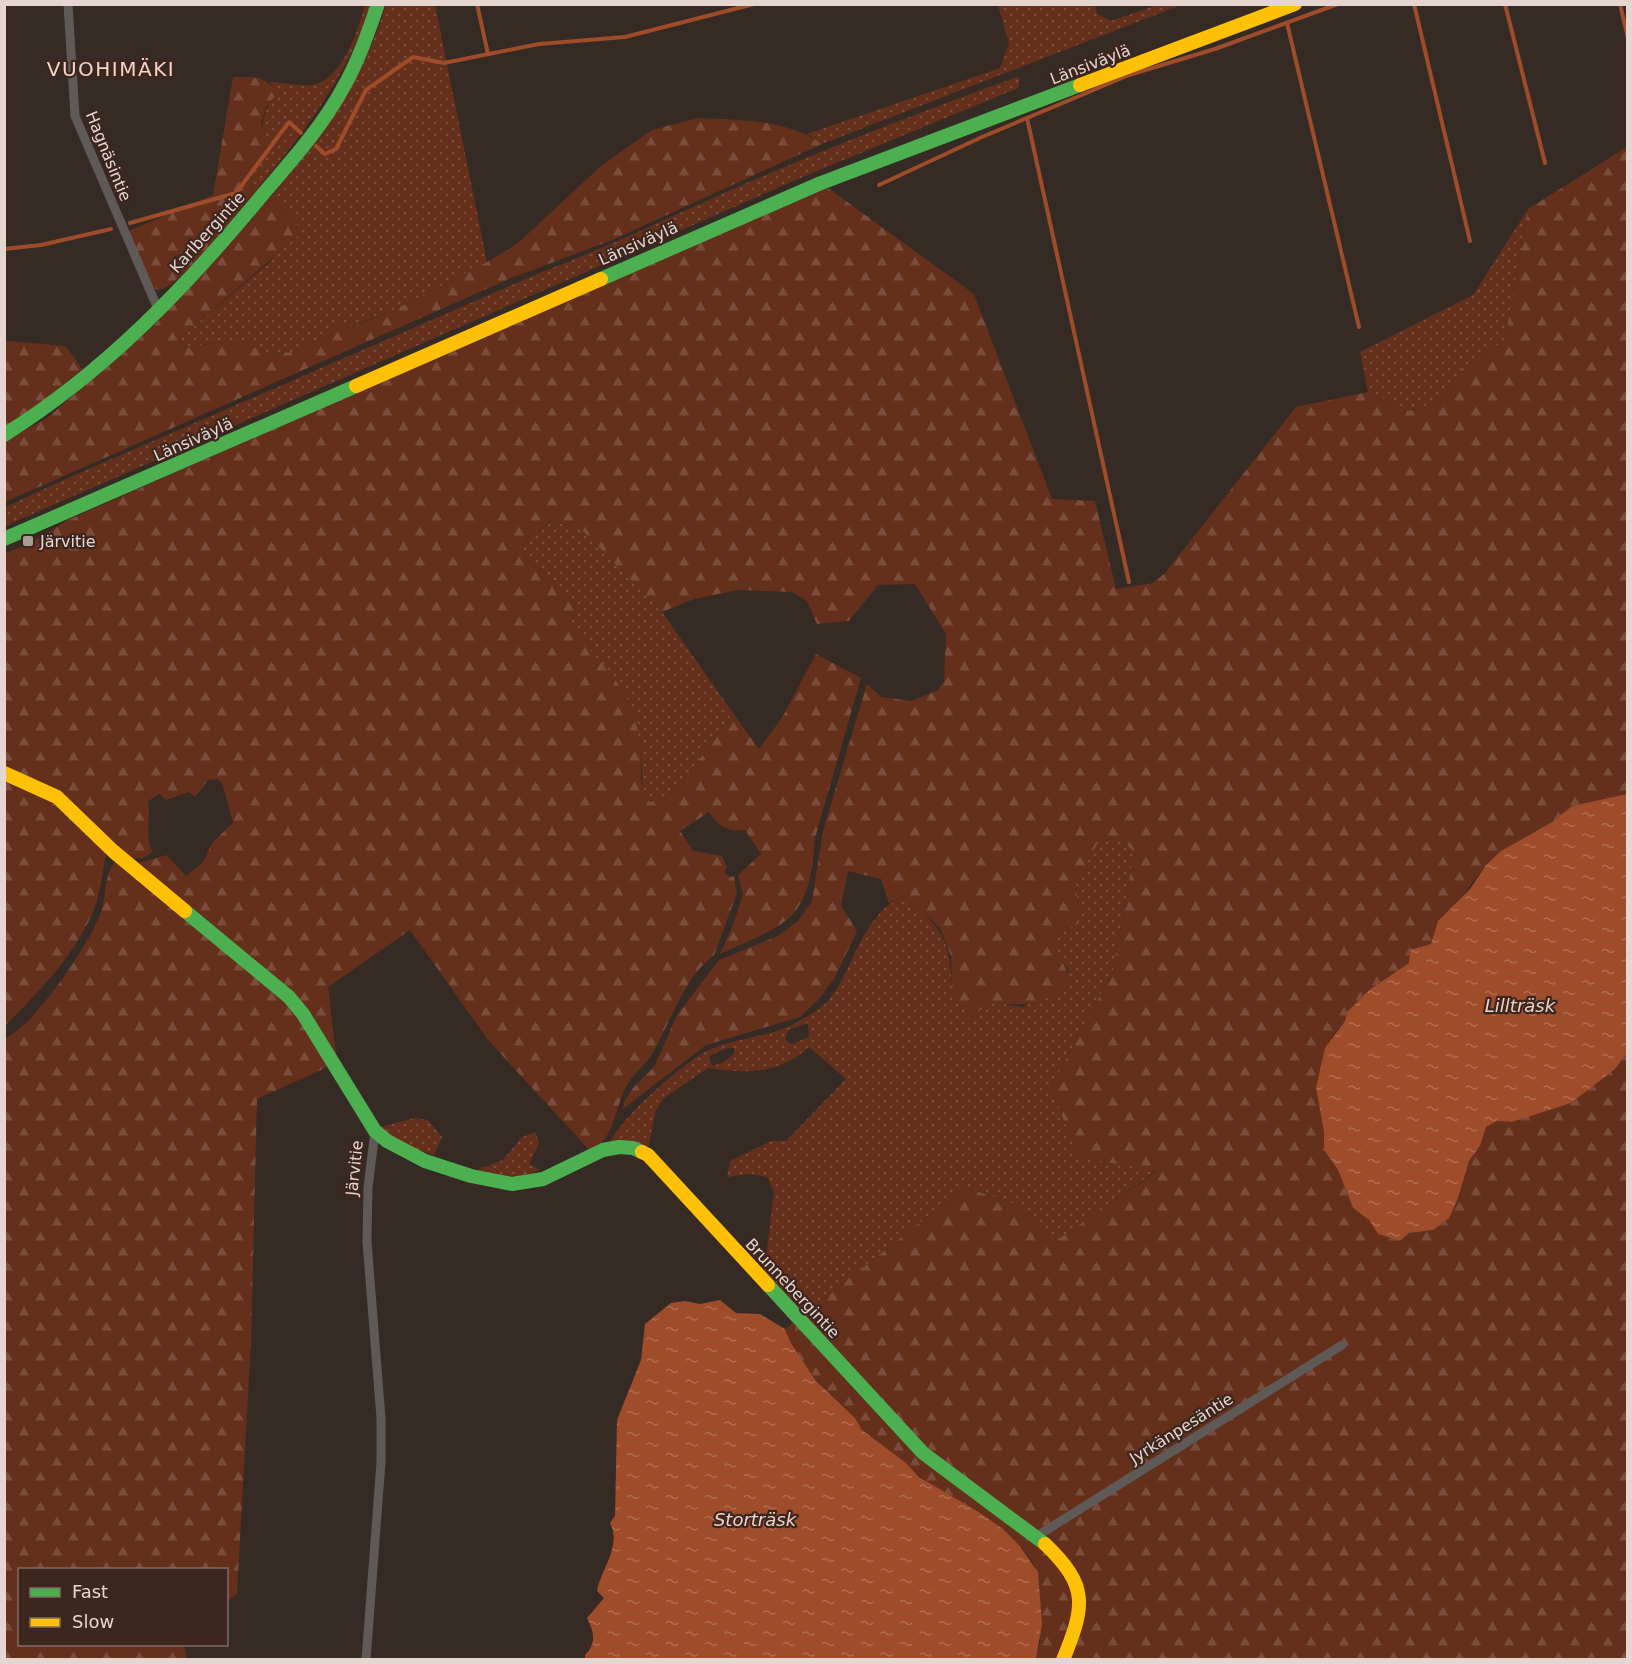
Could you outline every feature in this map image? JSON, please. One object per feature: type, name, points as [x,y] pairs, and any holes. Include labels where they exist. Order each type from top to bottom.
[{"type":"street","name":"Hagnäsintie","points":[[68,4],[75,116],[158,309]]},
{"type":"street","name":"Karlbergintie","points":[[4,435],[90,375],[225,240],[316,130],[343,89],[365,43],[378,4]]},
{"type":"street","name":"Länsiväylä","points":[[4,539],[810,187],[1295,4]]},
{"type":"street","name":"Järvitie","points":[[4,773],[57,797],[113,851],[289,997],[303,1014],[375,1131],[368,1188],[367,1242],[381,1418],[381,1462],[366,1659]]},
{"type":"street","name":"Brunnebergintie","points":[[375,1131],[383,1140],[410,1154],[469,1176],[507,1185],[550,1178],[603,1150],[630,1146],[641,1149],[923,1452],[1037,1536],[1068,1566],[1078,1587],[1078,1624],[1063,1659]]},
{"type":"street","name":"Jyrkänpesäntie","points":[[1037,1536],[1342,1345]]},
{"type":"green space","points":[[365,5],[371,5],[336,81],[305,128],[253,194],[251,170],[266,153],[263,135],[264,115],[276,93],[270,82],[313,85],[332,74],[353,40]]},
{"type":"green space","points":[[386,5],[435,5],[487,262],[390,312],[328,335],[294,352],[268,353],[239,340],[177,348],[179,339],[271,261],[298,226],[272,195],[324,128],[353,83]]},
{"type":"green space","points":[[998,5],[1095,5],[1097,14],[1111,21],[1157,5],[1181,5],[822,144],[807,134],[1000,68],[1009,44]]},
{"type":"green space","points":[[233,77],[258,78],[268,83],[277,93],[266,108],[261,124],[270,143],[266,153],[251,170],[253,194],[192,265],[167,287],[158,290],[152,287],[126,232],[213,195]]},
{"type":"green space","points":[[1017,77],[1020,79],[1018,88],[805,176],[5,526],[5,507],[66,479],[782,168]]},
{"type":"green space","points":[[698,118],[778,125],[822,144],[612,240],[509,279],[5,502],[4,442],[47,418],[153,326],[272,195],[298,226],[298,236],[179,339],[178,348],[239,340],[268,353],[294,352],[328,335],[329,326],[335,322],[354,326],[390,312],[517,244],[602,165],[652,130]]},
{"type":"green space","points":[[1627,147],[1627,794],[1572,806],[1552,822],[1501,851],[1486,865],[1455,905],[1431,944],[1410,950],[1409,963],[1369,990],[1347,1012],[1345,1021],[1334,1034],[1316,1088],[1324,1132],[1324,1150],[1338,1170],[1353,1208],[1369,1220],[1378,1234],[1400,1241],[1409,1233],[1433,1230],[1458,1198],[1469,1161],[1480,1146],[1486,1127],[1497,1121],[1512,1122],[1571,1103],[1614,1069],[1627,1053],[1627,1659],[1036,1659],[1040,1642],[1038,1572],[1031,1560],[1019,1545],[977,1511],[936,1489],[862,1430],[818,1382],[796,1351],[785,1329],[965,1187],[1025,1208],[1053,1243],[1157,1171],[1078,1157],[1051,1087],[1113,971],[1134,852],[1120,838],[1097,844],[1076,882],[1079,923],[1054,936],[1056,949],[1067,972],[1070,985],[1060,992],[1032,1003],[991,1002],[969,1019],[952,987],[951,956],[940,928],[905,896],[889,903],[881,879],[848,871],[841,906],[857,931],[834,979],[819,999],[800,1017],[706,1045],[623,1109],[624,1102],[633,1088],[654,1067],[677,1015],[719,960],[778,936],[798,921],[812,901],[823,831],[867,684],[881,697],[912,701],[938,690],[944,682],[946,634],[915,584],[878,585],[849,621],[817,624],[807,601],[792,592],[738,590],[694,599],[662,612],[579,527],[552,522],[533,532],[522,546],[526,560],[558,585],[576,604],[571,623],[624,693],[636,724],[641,753],[642,784],[650,802],[666,798],[682,783],[733,713],[759,749],[783,716],[816,654],[861,678],[815,838],[807,887],[801,903],[792,915],[764,934],[720,954],[743,894],[738,875],[761,854],[745,830],[732,830],[724,827],[709,812],[680,831],[693,851],[722,856],[727,867],[724,872],[730,877],[734,876],[737,893],[714,955],[703,965],[685,989],[651,1056],[627,1085],[610,1131],[598,1146],[590,1151],[489,1041],[410,930],[328,987],[337,1063],[303,1005],[134,864],[167,855],[186,876],[203,862],[212,843],[233,823],[222,783],[218,779],[208,780],[195,797],[189,792],[166,800],[160,794],[148,801],[148,834],[153,852],[143,858],[130,859],[44,783],[5,767],[5,553],[25,546],[68,520],[556,304],[828,188],[974,294],[1052,499],[1095,501],[1116,589],[1153,583],[1165,573],[1296,407],[1368,392],[1409,411],[1439,403],[1461,370],[1505,340],[1528,209]]},
{"type":"green space","points":[[1528,209],[1505,340],[1461,370],[1439,403],[1409,411],[1368,392],[1360,352],[1473,295]]},
{"type":"green space","points":[[4,342],[66,346],[82,369],[42,402],[5,427]]},
{"type":"green space","points":[[553,522],[579,527],[662,612],[733,713],[682,783],[666,798],[650,802],[643,792],[641,751],[571,623],[576,604],[558,585],[526,560],[522,547],[533,532]]},
{"type":"green space","points":[[5,777],[56,802],[107,851],[97,899],[84,930],[65,960],[5,1026]]},
{"type":"green space","points":[[1120,838],[1134,852],[1113,971],[1051,1087],[1157,1170],[1053,1244],[1025,1208],[965,1187],[793,1323],[762,1288],[774,1192],[767,1177],[750,1174],[727,1177],[730,1161],[771,1141],[786,1141],[846,1079],[809,1047],[786,1063],[762,1070],[735,1071],[708,1068],[664,1098],[656,1110],[648,1148],[609,1145],[614,1135],[638,1107],[700,1055],[723,1045],[783,1029],[823,1006],[840,984],[869,927],[879,914],[905,896],[935,926],[946,944],[952,987],[991,1002],[1023,1007],[1069,972],[1054,949],[1054,936],[1079,923],[1076,882],[1097,843]],"holes":[[[808,1023],[809,1037],[792,1044],[785,1040],[788,1030]],[[727,1048],[734,1048],[734,1054],[722,1063],[712,1066],[709,1056]]]},
{"type":"green space","points":[[115,862],[123,863],[291,1003],[330,1066],[257,1099],[251,1342],[237,1594],[228,1600],[228,1568],[18,1568],[18,1646],[184,1646],[187,1659],[5,1659],[4,1039],[16,1031],[45,1002],[84,946],[100,915],[111,868]]},
{"type":"green space","points":[[415,1118],[428,1120],[442,1137],[434,1155],[403,1145],[380,1127]]},
{"type":"green space","points":[[535,1132],[539,1143],[529,1164],[540,1170],[507,1176],[474,1171],[503,1160],[522,1137]]},
{"type":"water","name":"Lillträsk","points":[[1627,794],[1627,1053],[1615,1069],[1571,1103],[1512,1122],[1497,1121],[1486,1127],[1480,1146],[1469,1161],[1458,1198],[1449,1218],[1433,1230],[1409,1233],[1400,1241],[1378,1234],[1369,1220],[1353,1208],[1338,1170],[1324,1150],[1324,1132],[1316,1088],[1325,1048],[1345,1021],[1347,1012],[1369,990],[1409,963],[1410,950],[1431,944],[1438,921],[1470,889],[1486,865],[1501,851],[1552,822],[1572,806]]},
{"type":"water","name":"Storträsk","points":[[720,1300],[736,1313],[760,1314],[785,1329],[791,1343],[816,1381],[855,1418],[862,1430],[906,1463],[919,1477],[977,1511],[1003,1529],[1019,1545],[1038,1572],[1042,1624],[1036,1659],[585,1659],[593,1642],[587,1618],[604,1598],[597,1591],[614,1540],[610,1523],[615,1516],[617,1420],[641,1360],[645,1324],[671,1303],[685,1301],[700,1304]]},
{"type":"waterway","points":[[477,4],[488,54]]},
{"type":"waterway","points":[[316,146],[325,154],[336,149],[366,90],[413,57],[444,63],[539,44],[625,37],[754,4]]},
{"type":"waterway","points":[[879,185],[982,137],[1129,75],[1215,49],[1338,4]]},
{"type":"waterway","points":[[1414,4],[1470,241]]},
{"type":"waterway","points":[[1505,4],[1545,163]]},
{"type":"waterway","points":[[1620,4],[1628,38]]},
{"type":"waterway","points":[[1287,23],[1359,327]]},
{"type":"waterway","points":[[1027,118],[1129,582]]},
{"type":"waterway","points":[[130,223],[236,193],[289,122],[301,133]]},
{"type":"waterway","points":[[4,249],[41,245],[111,229]]},
{"type":"traffic: fast","points":[[4,435],[41,410],[111,355],[175,294],[234,228],[326,116],[358,58],[378,4]]},
{"type":"traffic: fast","points":[[601,279],[821,183],[1080,85]]},
{"type":"traffic: fast","points":[[4,539],[356,386]]},
{"type":"traffic: fast","points":[[185,911],[289,997],[303,1014],[375,1131],[387,1141],[425,1161],[471,1176],[512,1184],[543,1179],[603,1150],[619,1147],[633,1148],[642,1152]]},
{"type":"traffic: fast","points":[[768,1285],[923,1453],[1045,1544]]},
{"type":"traffic: slow","points":[[1080,85],[1295,4]]},
{"type":"traffic: slow","points":[[356,386],[601,279]]},
{"type":"traffic: slow","points":[[4,773],[57,797],[113,851],[185,911]]},
{"type":"traffic: slow","points":[[642,1152],[648,1155],[768,1285]]},
{"type":"traffic: slow","points":[[1045,1544],[1069,1572],[1076,1585],[1079,1598],[1076,1625],[1063,1660]]},
{"type":"place","name":"Järvitie","points":[[28,541]]},
{"type":"district","name":"VUOHIMÄKI","points":[[111,69]]}]
